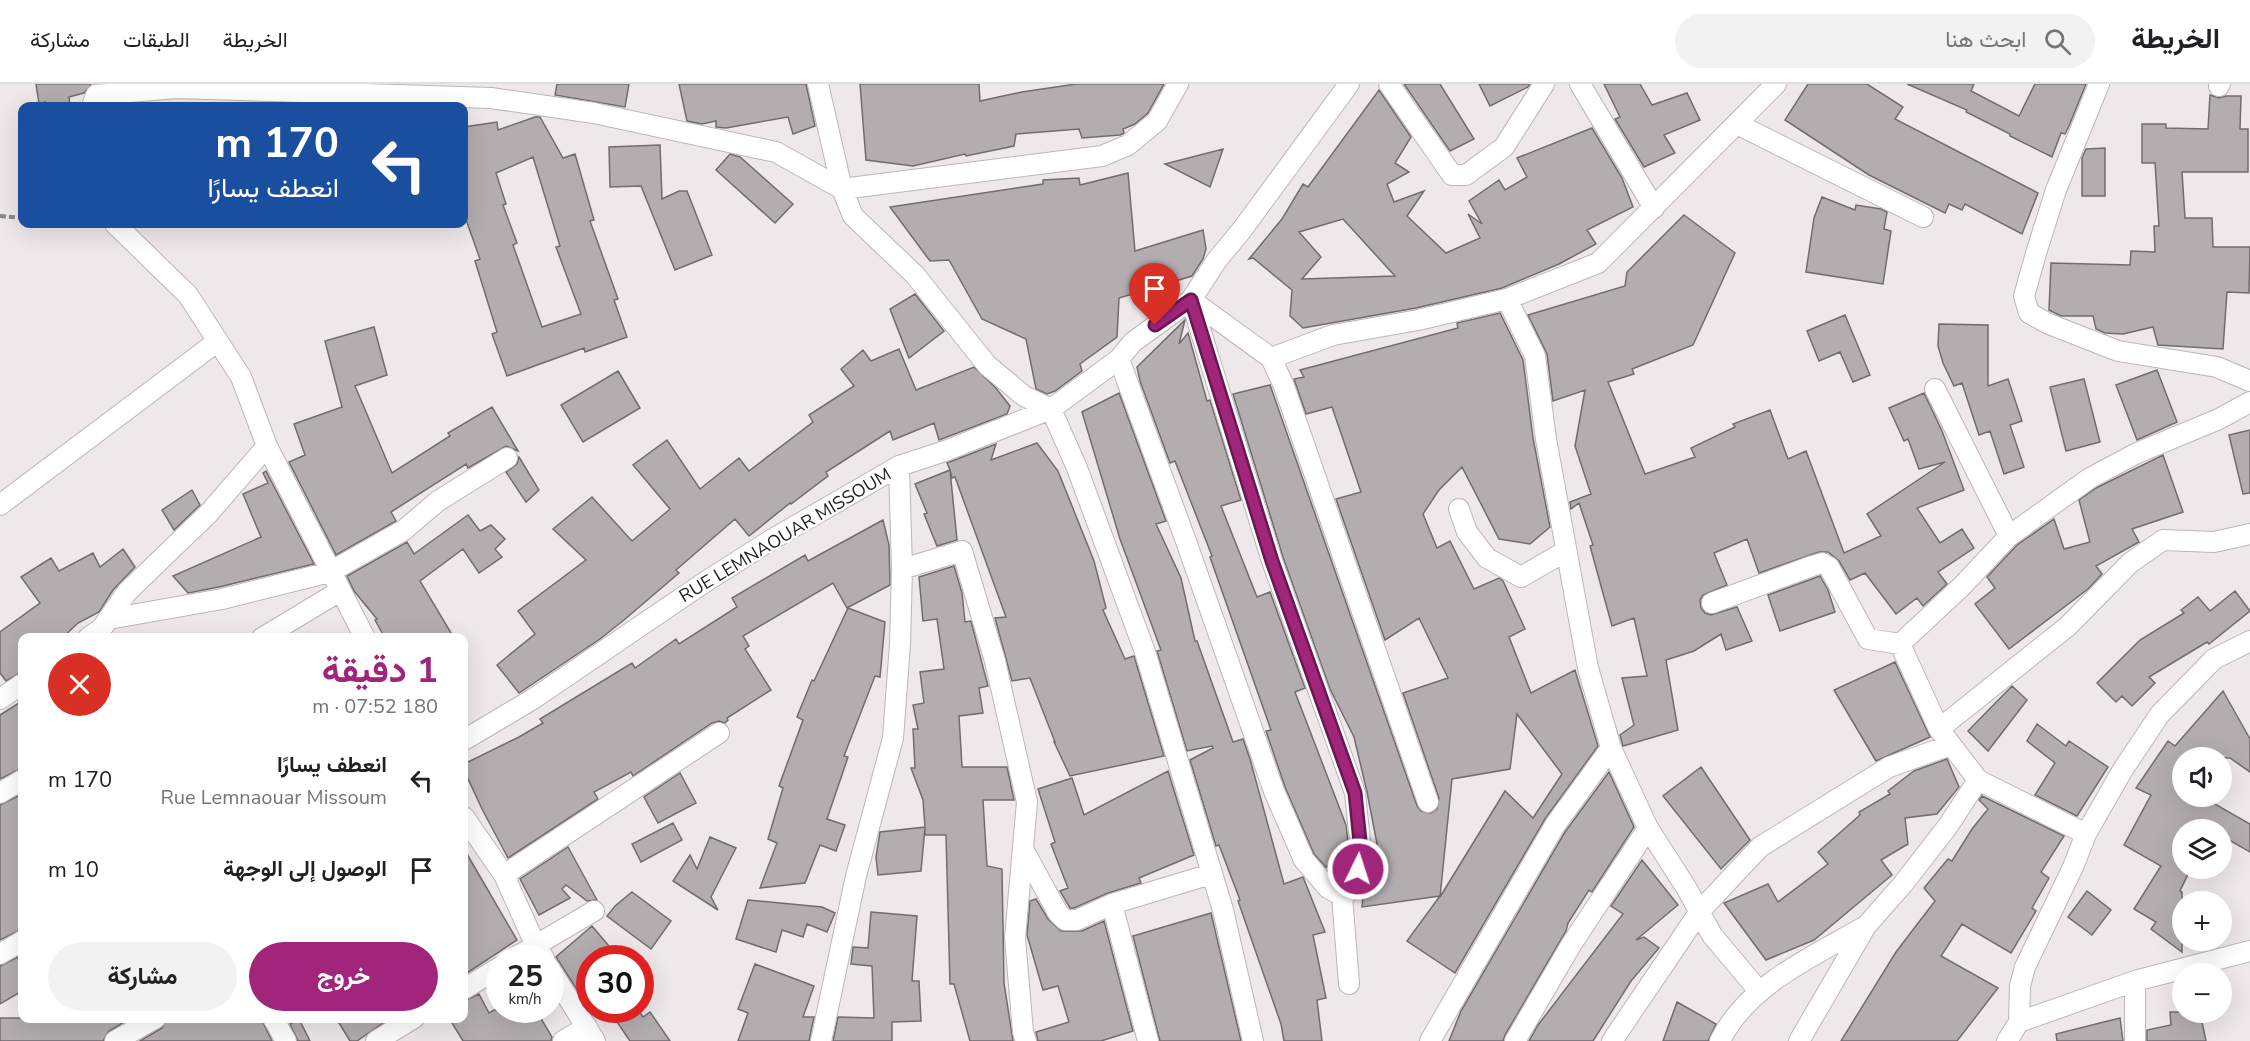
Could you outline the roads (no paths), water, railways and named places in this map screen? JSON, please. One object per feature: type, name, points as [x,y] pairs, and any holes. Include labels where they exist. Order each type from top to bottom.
[{"type":"street","points":[[818,84],[842,189],[853,216],[915,275],[987,365],[1024,396],[1051,409],[1077,468],[1145,652],[1223,910],[1253,1041]]},
{"type":"street","points":[[93,102],[96,95],[176,88],[490,98],[594,113],[776,152],[842,189],[1102,156],[1128,145],[1157,122],[1178,84]]},
{"type":"street","name":"RUE LEMNAOUAR MISSOUM","points":[[468,738],[533,699],[771,540],[899,466],[955,448],[1051,409],[1119,359],[1133,342],[1191,300],[1217,260],[1241,231],[1349,84]]},
{"type":"street","points":[[1389,84],[1452,175],[1466,175],[1504,147],[1544,84]]},
{"type":"street","points":[[1580,84],[1654,208]]},
{"type":"street","points":[[1271,358],[1333,336],[1418,320],[1507,299],[1598,263],[1776,84]]},
{"type":"street","points":[[2099,84],[2046,220],[2024,296],[2028,314],[2118,351],[2217,367],[2250,381]]},
{"type":"street","points":[[1737,124],[1923,217]]},
{"type":"street","points":[[119,228],[188,295],[240,377],[267,446],[362,633]]},
{"type":"street","points":[[1507,299],[1535,356],[1546,439],[1588,668],[1611,748],[1648,828],[1700,911],[1712,935],[1759,991]]},
{"type":"street","points":[[1191,300],[1271,358],[1288,397],[1428,802]]},
{"type":"street","points":[[1191,300],[1272,561],[1355,793],[1361,851],[1355,887],[1342,896]]},
{"type":"street","points":[[0,505],[218,341]]},
{"type":"street","points":[[1119,359],[1184,534],[1274,790],[1304,860],[1328,888],[1342,896]]},
{"type":"street","points":[[1935,389],[2009,536]]},
{"type":"street","points":[[1900,644],[1961,587],[2009,536],[2090,478],[2137,453],[2219,419],[2250,402]]},
{"type":"street","points":[[95,633],[109,620],[127,592],[209,513],[267,446]]},
{"type":"street","points":[[109,620],[222,599],[330,572],[404,530],[438,501],[507,458]]},
{"type":"street","points":[[821,1041],[856,876],[893,738],[900,644],[902,569],[899,466]]},
{"type":"street","points":[[1459,509],[1467,532],[1487,558],[1521,577],[1566,551]]},
{"type":"street","points":[[1612,1041],[1700,911],[1760,847],[1889,767],[1945,737],[2068,626],[2130,563],[2163,540],[2214,542],[2250,534]]},
{"type":"street","points":[[902,569],[962,551],[995,661],[1027,802],[1016,938],[1023,1032],[1026,1041]]},
{"type":"street","points":[[1712,603],[1822,563],[1830,567],[1868,639],[1900,644]]},
{"type":"street","points":[[270,633],[340,591]]},
{"type":"street","points":[[2007,1041],[2019,1022],[2020,986],[2025,967],[2073,867],[2086,834],[2122,771],[2160,714],[2214,659],[2250,641]]},
{"type":"street","points":[[1900,644],[1945,737],[1978,780],[2086,834]]},
{"type":"street","points":[[0,699],[18,687]]},
{"type":"street","points":[[504,875],[719,733]]},
{"type":"street","points":[[1430,1041],[1555,825],[1611,748]]},
{"type":"street","points":[[1799,1041],[1866,926],[1903,884],[1948,826],[1978,780]]},
{"type":"street","points":[[0,793],[18,782]]},
{"type":"street","points":[[1515,1041],[1571,945],[1648,828]]},
{"type":"street","points":[[468,829],[504,875],[537,945]]},
{"type":"street","points":[[1023,849],[1058,913],[1065,920],[1077,920],[1112,904],[1211,874]]},
{"type":"street","points":[[1342,896],[1349,984]]},
{"type":"street","points":[[1112,904],[1148,1041]]},
{"type":"street","points":[[549,945],[594,911]]},
{"type":"street","points":[[1720,1041],[1725,1031],[1759,991],[1866,926]]},
{"type":"street","points":[[0,954],[18,943]]},
{"type":"street","points":[[2019,1022],[2135,981],[2250,951]]},
{"type":"street","points":[[468,987],[486,976]]},
{"type":"street","points":[[2135,981],[2135,1041]]},
{"type":"street","points":[[563,1041],[591,1034],[564,991]]},
{"type":"street","points":[[115,1041],[147,1023]]},
{"type":"street","points":[[276,1023],[286,1041]]},
{"type":"street","points":[[376,1041],[406,1023]]}]
